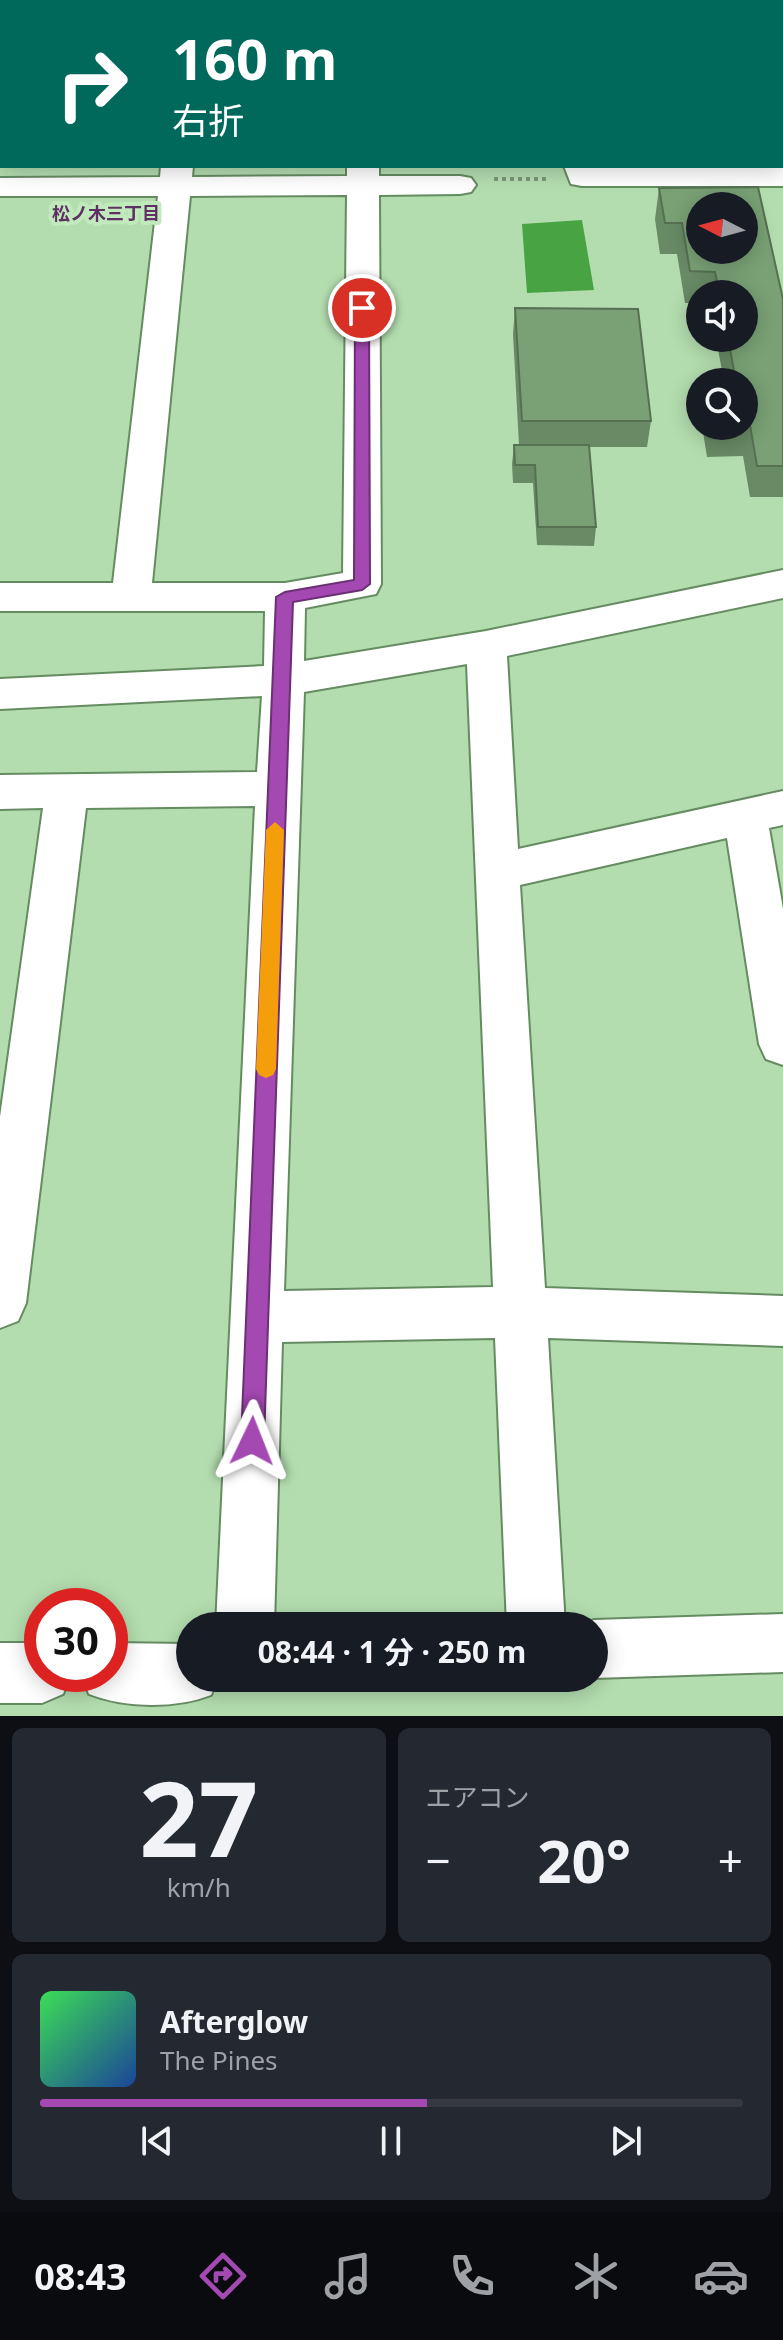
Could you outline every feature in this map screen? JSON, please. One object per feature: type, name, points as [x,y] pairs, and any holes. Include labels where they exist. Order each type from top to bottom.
[{"type":"street","points":[[581,171],[780,173]]},
{"type":"street","points":[[0,187],[176,176],[363,176],[472,182]]},
{"type":"street","points":[[131,597],[176,176]]},
{"type":"street","points":[[0,597],[285,597],[362,584],[363,176]]},
{"type":"street","points":[[0,694],[284,680],[486,646],[783,584]]},
{"type":"street","points":[[246,1612],[285,597]]},
{"type":"street","points":[[486,646],[535,1612]]},
{"type":"street","points":[[0,792],[277,789]]},
{"type":"street","points":[[0,1303],[67,791]]},
{"type":"street","points":[[498,872],[764,812],[783,1044]]},
{"type":"street","points":[[257,1317],[520,1312],[783,1321]]},
{"type":"street","points":[[608,1649],[783,1643]]},
{"type":"street","points":[[0,1673],[24,1673]]},
{"type":"street","points":[[128,1673],[176,1674]]},
{"type":"path","points":[[472,182],[581,171]]},
{"type":"shaded area","points":[[582,220],[594,290],[527,293],[522,224]]},
{"type":"building","points":[[758,187],[783,299],[783,466],[757,466],[753,440],[758,440],[758,368],[733,368],[731,352],[758,352],[758,280],[717,280],[715,272],[690,271],[689,264],[758,264],[758,192],[686,192],[686,247],[682,223],[665,223],[659,188]]},
{"type":"building","points":[[515,308],[638,309],[651,421],[522,421]]},
{"type":"building","points":[[514,445],[589,445],[596,527],[538,527],[535,465],[515,465]]},
{"type":"slow traffic","points":[[266,1069],[275,830]]},
{"type":"district","name":"松ノ木三丁目","points":[[106,213]]},
{"type":"route","points":[[252,1441],[285,597],[362,584],[362,308]]}]
